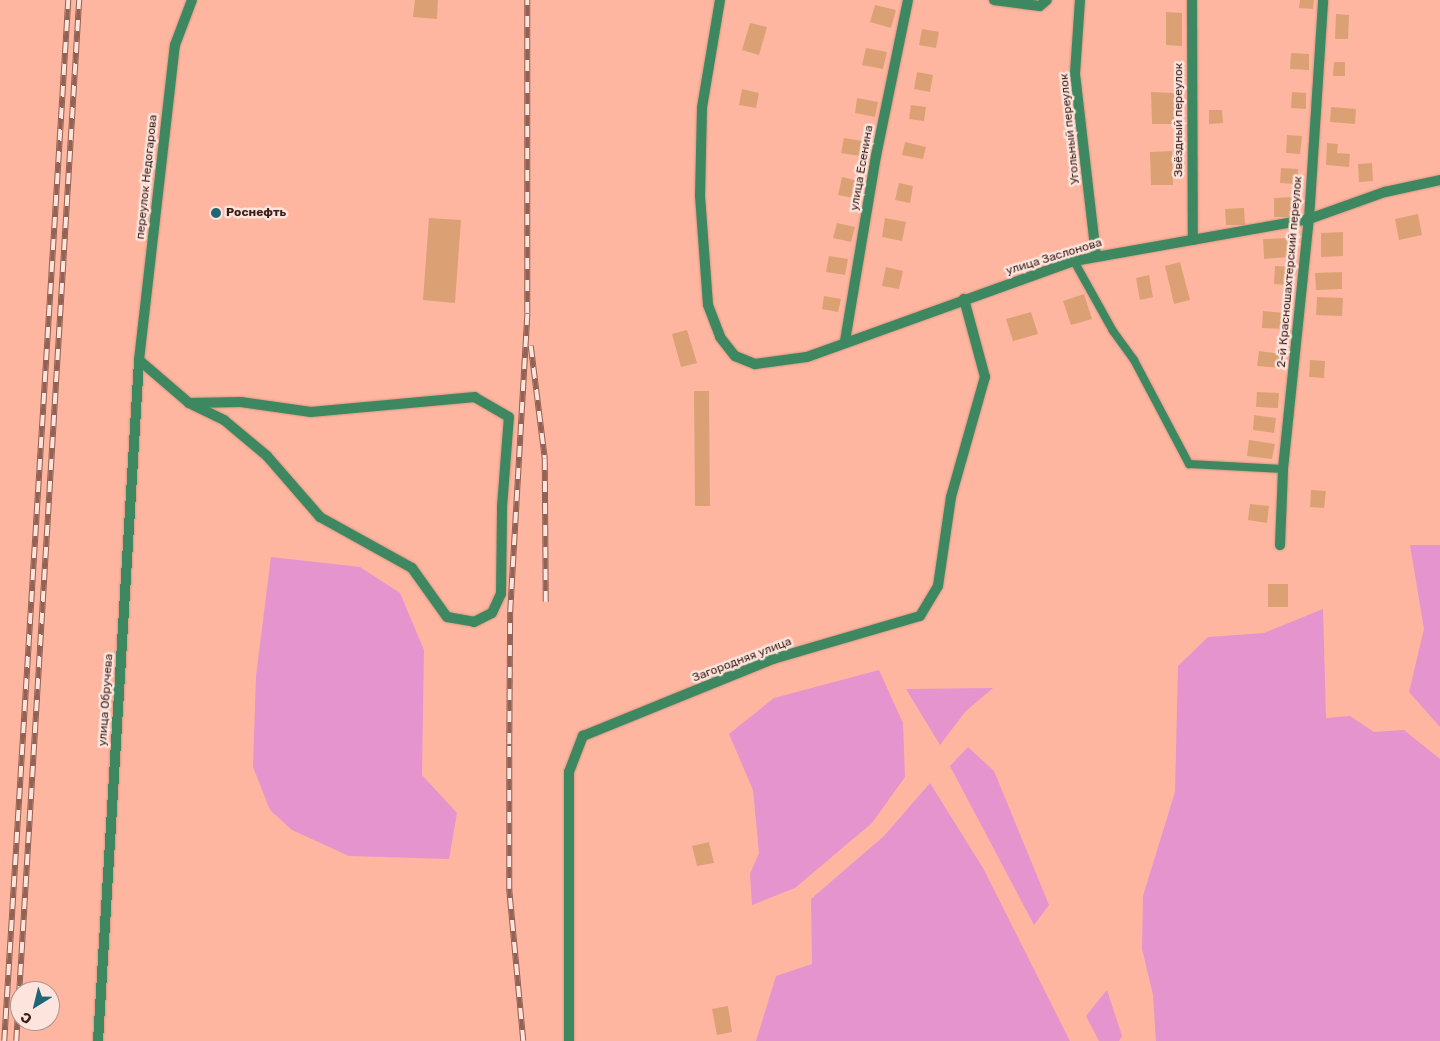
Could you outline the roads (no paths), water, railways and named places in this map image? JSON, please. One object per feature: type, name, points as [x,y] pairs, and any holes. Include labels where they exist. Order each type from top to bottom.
[{"type":"street","name":"переулок Недогарова","points":[[139,360],[175,45],[192,0]]},
{"type":"street","name":"улица Заслонова","points":[[720,0],[702,108],[700,196],[708,305],[720,337],[736,356],[756,364],[807,357],[845,341],[964,298],[1096,256],[1309,219],[1385,192],[1440,180]]},
{"type":"street","name":"улица Есенина","points":[[845,341],[876,156],[908,0]]},
{"type":"street","points":[[994,0],[1040,6],[1047,0]]},
{"type":"street","name":"Угольный переулок","points":[[1080,0],[1075,74],[1096,256]]},
{"type":"street","name":"Звёздный переулок","points":[[1192,0],[1193,240]]},
{"type":"street","name":"2-й Красношахтерский переулок","points":[[1280,545],[1284,469],[1309,219],[1323,0]]},
{"type":"street","name":"Загородняя улица","points":[[569,1041],[569,772],[583,736],[773,659],[920,616],[938,586],[952,497],[985,377],[964,298]]},
{"type":"street","points":[[139,360],[189,403],[224,420],[267,456],[320,517],[412,568],[447,617],[474,622],[492,613],[501,594],[502,507],[509,417],[475,397],[311,412],[241,402],[189,403]]},
{"type":"street","name":"улица Обручева","points":[[98,1041],[139,360]]},
{"type":"lane","points":[[1074,262],[1113,331],[1134,360],[1189,464],[1284,469]]},
{"type":"railway","points":[[4,1041],[68,0]]},
{"type":"railway","points":[[16,1041],[79,0]]},
{"type":"railway","points":[[523,1041],[509,889],[509,744],[510,611],[527,313],[527,0]]},
{"type":"railway","points":[[531,346],[545,459],[546,602]]},
{"type":"place","name":"Роснефть","points":[[216,213]]}]
